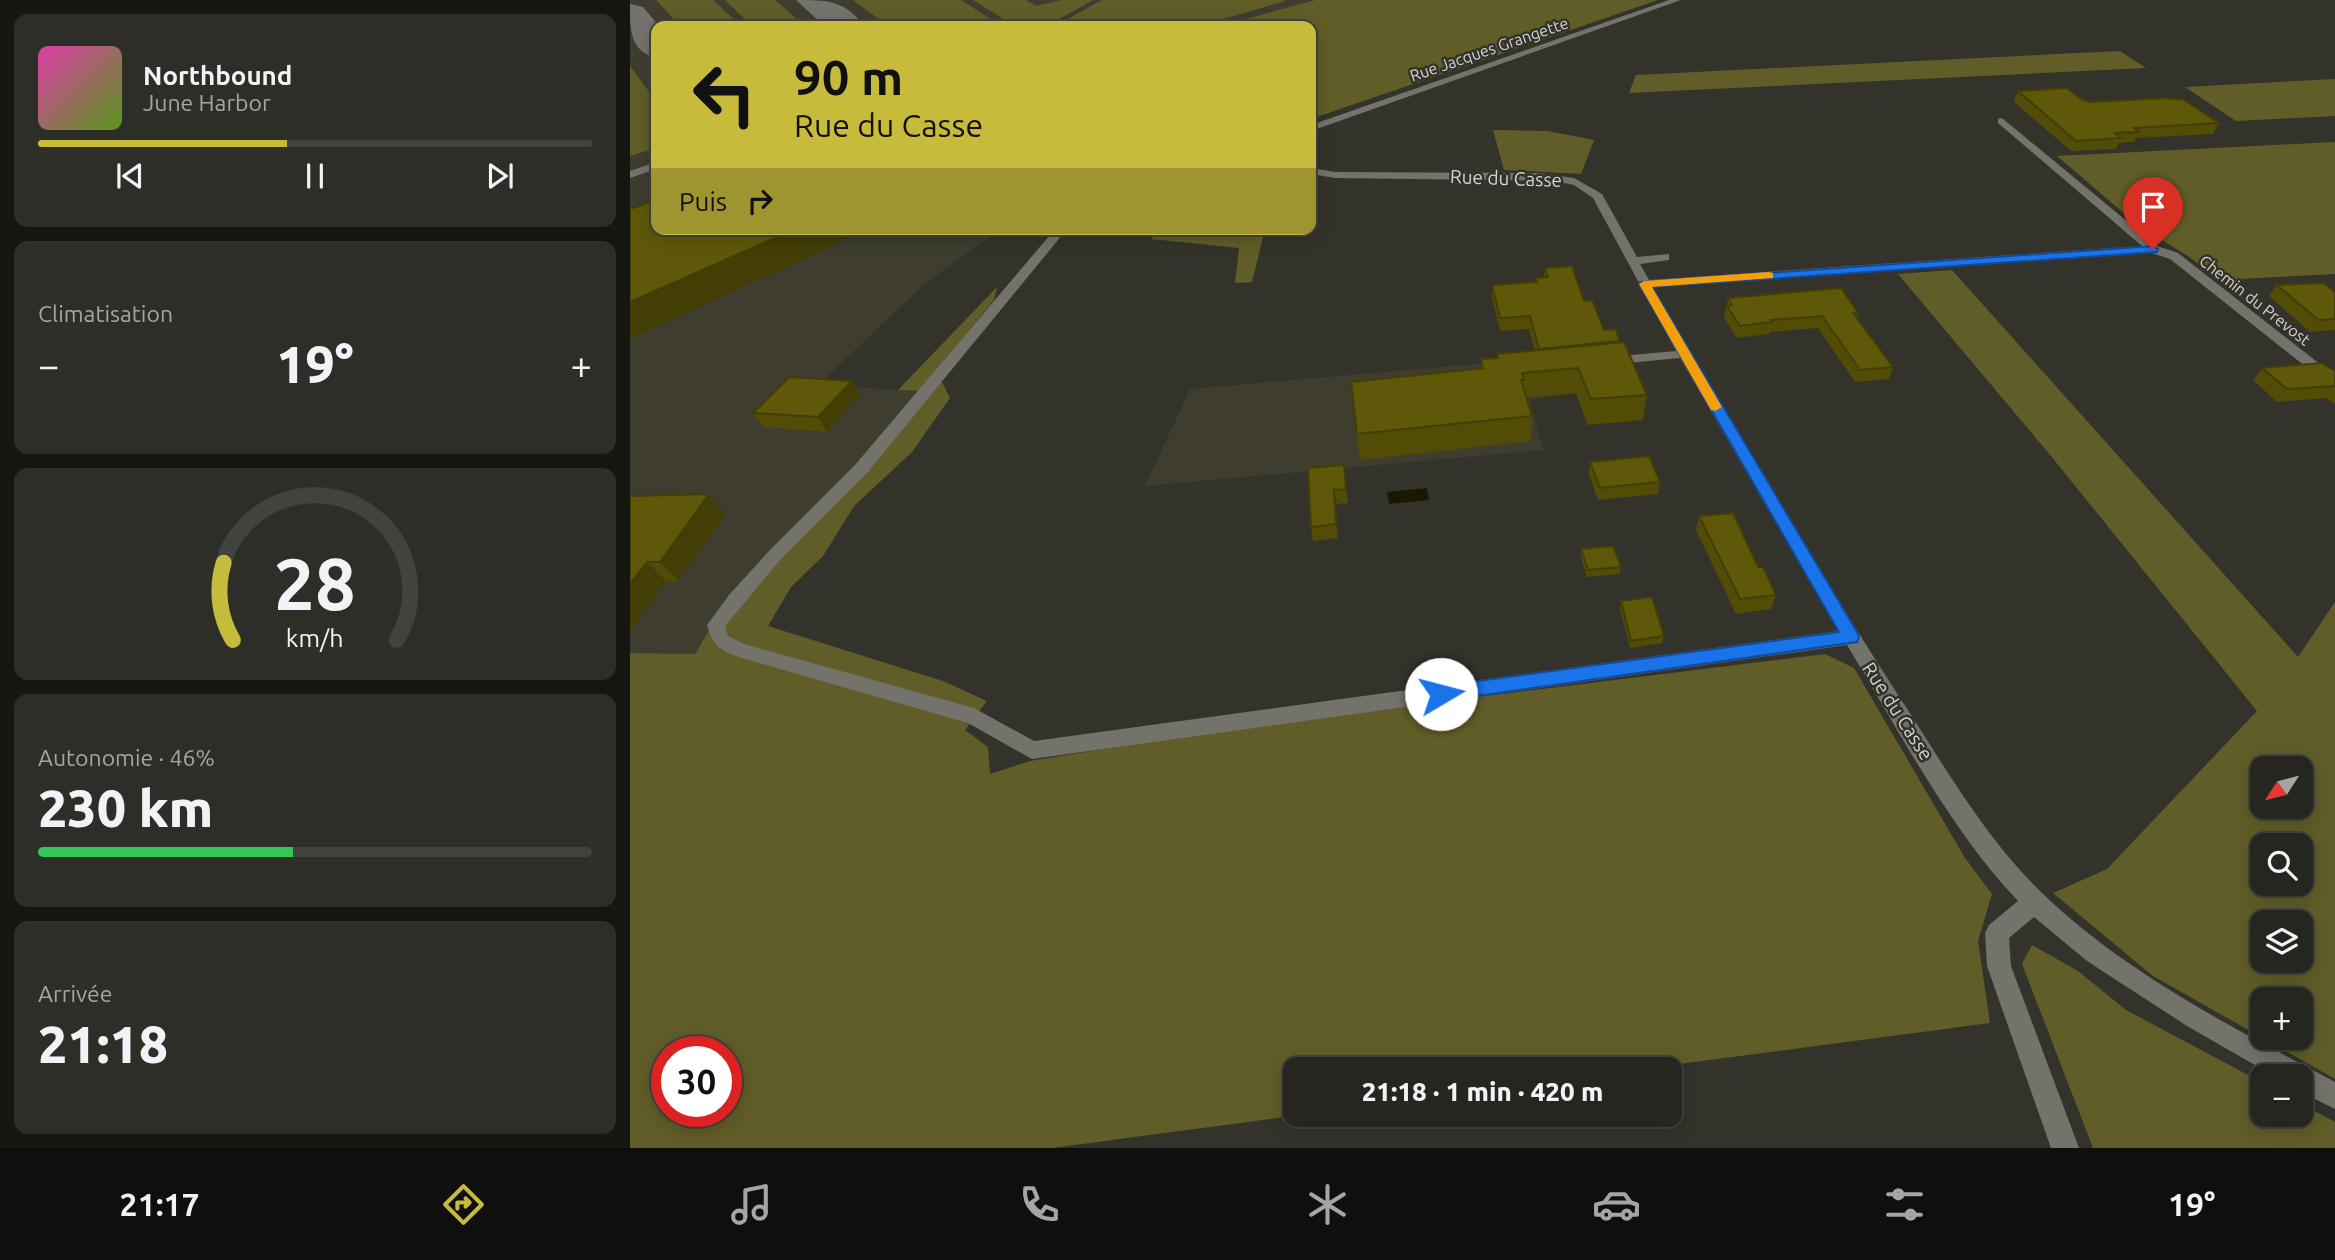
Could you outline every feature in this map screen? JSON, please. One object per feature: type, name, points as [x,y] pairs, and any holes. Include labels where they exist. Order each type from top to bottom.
[{"type":"street","name":"Rue Jacques Grangette","points":[[1316,126],[1677,0]]},
{"type":"street","name":"Chemin du Prevost","points":[[2002,121],[2153,249],[2174,256],[2335,383]]},
{"type":"street","points":[[630,175],[651,167]]},
{"type":"street","name":"Rue du Casse","points":[[1316,172],[1335,175],[1538,176],[1567,179],[1591,189],[1598,196],[1684,354],[1851,637],[2001,866],[2034,902],[2121,971],[2277,1064]]},
{"type":"street","points":[[1056,235],[861,469],[734,600],[716,625],[720,640],[739,650],[974,716],[1032,750],[1851,637]]},
{"type":"street","name":"Chemin du Prevost","points":[[1644,284],[2153,249]]},
{"type":"street","points":[[1632,261],[1665,257]]},
{"type":"street","points":[[1592,363],[1684,354]]},
{"type":"street","points":[[2034,902],[1997,933],[1999,966],[2065,1148]]},
{"type":"street","name":"Rue du Casse","points":[[2313,1084],[2335,1096]]},
{"type":"shaded area","points":[[630,0],[1315,0],[1238,21],[651,21],[651,235],[993,235],[927,282],[818,385],[920,391],[842,481],[728,598],[695,654],[630,653]]},
{"type":"shaded area","points":[[656,0],[713,0],[736,21],[675,21]]},
{"type":"shaded area","points":[[725,0],[775,0],[799,21],[747,21]]},
{"type":"shaded area","points":[[853,0],[961,0],[993,21],[881,21]]},
{"type":"shaded area","points":[[973,0],[1026,0],[1036,6],[1062,0],[1093,0],[1056,21],[1006,21]]},
{"type":"shaded area","points":[[1102,0],[1285,1],[1217,21],[1064,21]]},
{"type":"shaded area","points":[[1315,0],[1658,0],[1316,117],[1316,21],[1238,21]]},
{"type":"shaded area","points":[[2120,51],[2146,68],[1629,93],[1636,75]]},
{"type":"shaded area","points":[[630,66],[651,94],[651,150],[630,156]]},
{"type":"shaded area","points":[[2335,79],[2335,116],[2236,121],[2185,87]]},
{"type":"shaded area","points":[[1493,130],[1548,131],[1594,140],[1581,174],[1504,170]]},
{"type":"shaded area","points":[[2335,142],[2335,274],[2220,280],[2188,256],[2139,226],[2057,156]]},
{"type":"shaded area","points":[[1154,235],[1264,235],[1252,282],[1235,283],[1239,248],[1151,239]]},
{"type":"shaded area","points":[[1952,270],[2298,657],[2335,602],[2335,1079],[2313,1067],[2313,1064],[2284,1050],[2313,1050],[2313,987],[2250,987],[2250,1031],[2153,976],[2053,893],[2107,869],[2257,711],[2051,456],[1898,274]]},
{"type":"shaded area","points":[[997,287],[994,300],[936,370],[950,398],[912,452],[854,506],[823,556],[791,587],[768,626],[943,681],[987,701],[965,730],[988,747],[990,774],[1030,761],[1251,725],[1825,654],[1854,668],[1965,858],[1992,894],[1978,941],[1990,1023],[1682,1064],[1682,1057],[1283,1057],[1283,1117],[1052,1148],[630,1148],[630,653],[695,654],[728,598],[842,481],[919,391],[898,390]]},
{"type":"shaded area","points":[[1558,357],[1572,394],[1529,399],[1543,450],[1145,486],[1190,389]]},
{"type":"shaded area","points":[[1427,488],[1429,500],[1389,504],[1387,492]]},
{"type":"shaded area","points":[[2032,945],[2078,971],[2126,1010],[2250,1076],[2250,1127],[2313,1127],[2313,1110],[2335,1122],[2335,1148],[2093,1148],[2022,964]]},
{"type":"building","points":[[2067,88],[2081,99],[2091,102],[2167,98],[2184,100],[2219,123],[2134,128],[2139,132],[2115,133],[2121,138],[2076,141],[2018,91]]},
{"type":"building","points":[[651,201],[651,235],[781,235],[630,302],[630,209]]},
{"type":"building","points":[[1572,266],[1584,301],[1592,300],[1604,330],[1616,329],[1619,341],[1539,349],[1530,316],[1500,318],[1492,285],[1537,282],[1535,278],[1548,277],[1545,268]]},
{"type":"building","points":[[2324,283],[2335,292],[2335,319],[2318,320],[2277,285]]},
{"type":"building","points":[[1841,288],[1858,313],[1853,313],[1893,367],[1860,370],[1822,316],[1771,320],[1772,322],[1740,326],[1727,306],[1732,305],[1728,298]]},
{"type":"building","points":[[1624,342],[1647,395],[1591,399],[1578,368],[1522,373],[1524,380],[1521,380],[1532,416],[1357,434],[1351,382],[1483,368],[1481,359],[1498,358],[1497,354]]},
{"type":"building","points":[[2322,363],[2335,371],[2335,386],[2287,389],[2262,368]]},
{"type":"building","points":[[789,377],[852,381],[818,417],[753,413]]},
{"type":"building","points":[[1649,456],[1660,482],[1600,488],[1590,462]]},
{"type":"building","points":[[1344,465],[1346,489],[1334,490],[1336,524],[1311,527],[1308,468]]},
{"type":"building","points":[[709,494],[660,562],[647,562],[630,584],[630,496]]},
{"type":"building","points":[[1733,513],[1758,567],[1763,567],[1776,595],[1740,599],[1699,516]]},
{"type":"building","points":[[1613,546],[1621,567],[1588,570],[1581,549]]},
{"type":"building","points":[[1652,597],[1664,636],[1631,641],[1621,601]]},
{"type":"taxiway","points":[[814,0],[840,21]]},
{"type":"taxiway","points":[[630,15],[651,41]]},
{"type":"slow traffic","points":[[1715,407],[1644,284],[1769,276]]},
{"type":"route","points":[[1441,694],[1851,637],[1644,284],[2153,249]]}]
